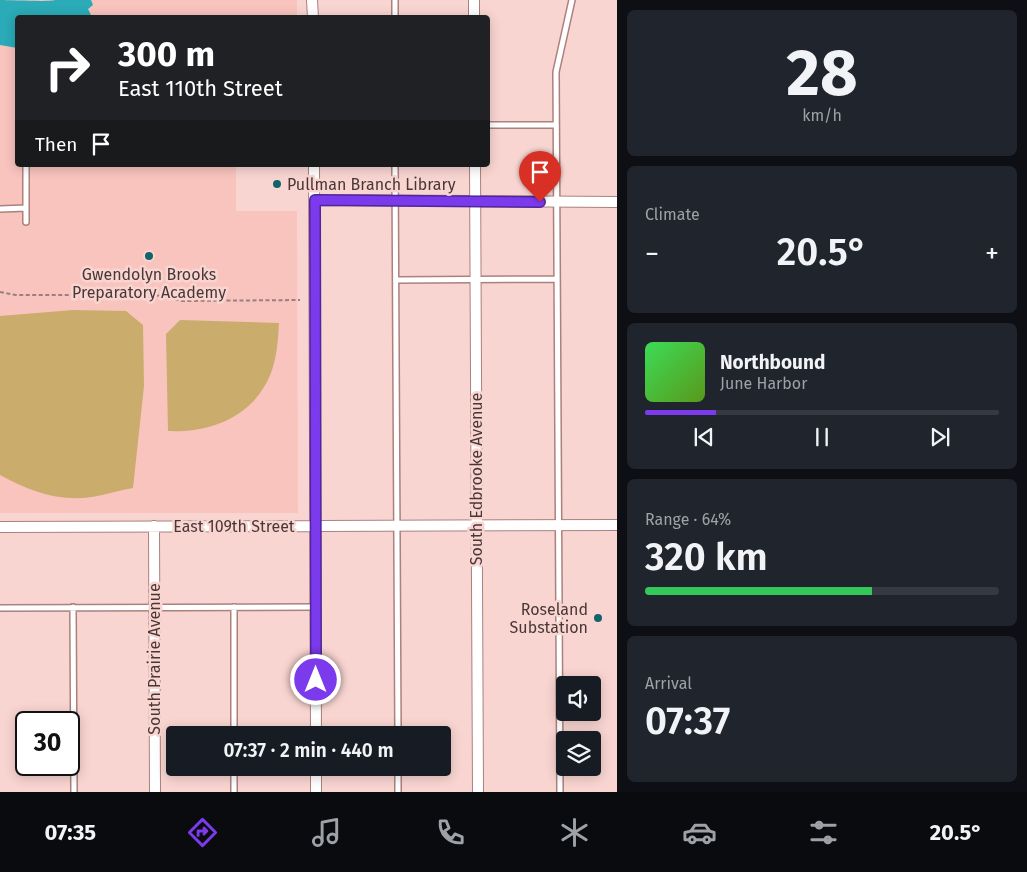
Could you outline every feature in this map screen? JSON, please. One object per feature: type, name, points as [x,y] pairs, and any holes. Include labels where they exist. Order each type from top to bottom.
[{"type":"street","points":[[312,0],[313,15]]},
{"type":"street","points":[[474,0],[474,15]]},
{"type":"street","points":[[314,167],[316,726]]},
{"type":"street","name":"South Edbrooke Avenue","points":[[475,167],[478,792]]},
{"type":"street","points":[[315,200],[617,202]]},
{"type":"street","name":"East 109th Street","points":[[0,527],[617,525]]},
{"type":"street","name":"South Prairie Avenue","points":[[154,526],[155,792]]},
{"type":"street","points":[[316,776],[316,792]]},
{"type":"lane","points":[[395,0],[395,15]]},
{"type":"lane","points":[[560,792],[556,72],[572,0]]},
{"type":"lane","points":[[490,125],[556,125]]},
{"type":"lane","points":[[26,167],[26,222]]},
{"type":"lane","points":[[395,167],[398,726]]},
{"type":"lane","points":[[0,209],[26,208]]},
{"type":"lane","points":[[396,280],[557,279]]},
{"type":"lane","points":[[73,607],[74,792]]},
{"type":"lane","points":[[234,607],[234,726]]},
{"type":"lane","points":[[0,608],[315,607]]},
{"type":"lane","points":[[234,776],[234,792]]},
{"type":"lane","points":[[398,776],[398,792]]},
{"type":"path","points":[[0,292],[16,295],[150,295],[164,296],[182,301],[300,300]]},
{"type":"shaded area","name":"Gwendolyn Brooks Preparatory Academy","points":[[0,0],[297,0],[297,15],[15,15],[15,167],[236,167],[236,211],[297,211],[298,513],[0,513]]},
{"type":"shaded area","points":[[73,310],[126,311],[143,325],[144,386],[133,488],[80,498],[44,494],[0,475],[0,316]]},
{"type":"shaded area","points":[[180,320],[279,323],[278,342],[271,373],[263,388],[243,411],[230,419],[200,429],[168,431],[166,334]]},
{"type":"water","points":[[0,0],[91,0],[93,5],[88,9],[91,15],[15,15],[15,48],[0,45]]},
{"type":"place","name":"Pullman Branch Library","points":[[277,184]]},
{"type":"place","name":"Gwendolyn Brooks Preparatory Academy","points":[[149,256]]},
{"type":"place","name":"Roseland Substation","points":[[598,618]]},
{"type":"route","points":[[316,680],[315,200],[540,202]]}]
